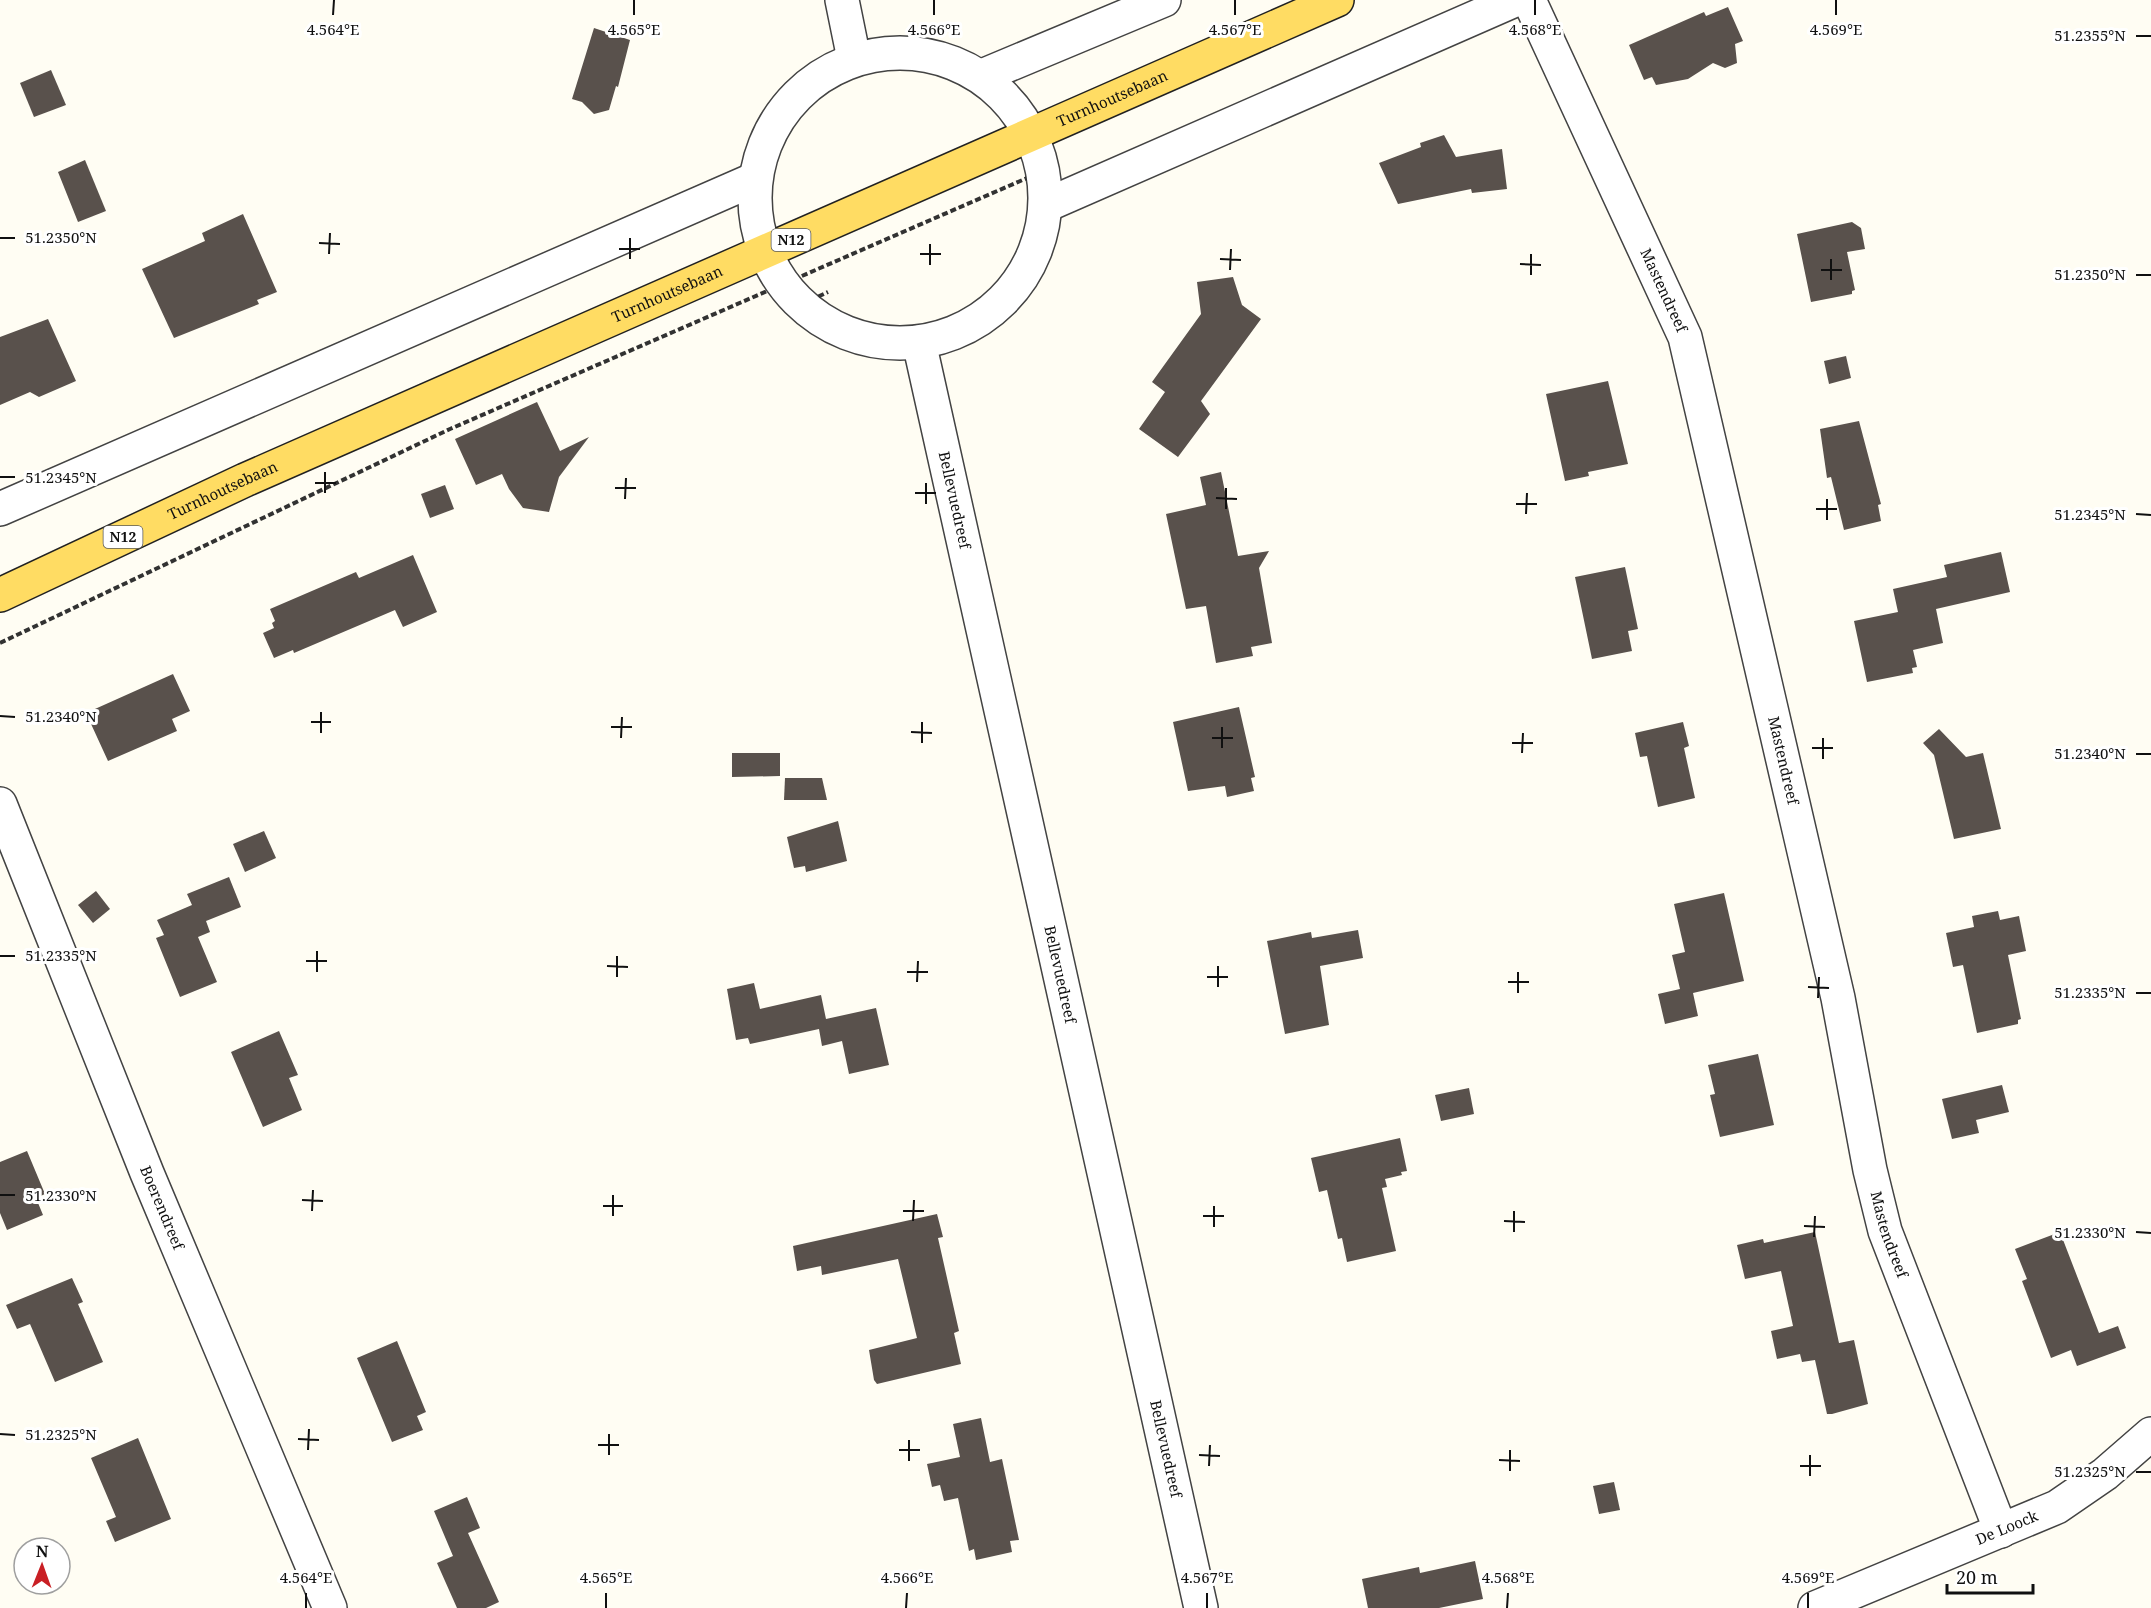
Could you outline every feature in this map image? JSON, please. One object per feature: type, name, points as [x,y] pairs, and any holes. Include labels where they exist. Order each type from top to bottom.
[{"type":"main road","name":"Turnhoutsebaan","points":[[0,595],[245,480],[1337,0]]},
{"type":"street","points":[[842,0],[854,59]]},
{"type":"street","points":[[982,76],[1164,0]]},
{"type":"street","points":[[1049,204],[1515,0]]},
{"type":"street","name":"Mastendreef","points":[[1529,0],[1684,337],[1838,998],[1870,1170],[1885,1231],[2001,1532]]},
{"type":"street","points":[[898,52],[942,58],[982,76],[1011,102],[1032,135],[1049,204],[1039,244],[1013,291],[971,326],[919,342],[880,342],[843,332],[810,313],[804,294],[764,252],[755,216],[755,179],[766,139],[788,105],[818,77],[854,59],[898,52]]},
{"type":"street","points":[[0,509],[755,179]]},
{"type":"street","name":"Bellevuedreef","points":[[919,342],[1201,1608]]},
{"type":"street","name":"Boerendreef","points":[[0,804],[147,1173],[330,1608]]},
{"type":"street","name":"De Loock","points":[[1815,1608],[1871,1598],[2001,1532],[2056,1507],[2105,1474],[2151,1434]]},
{"type":"path","points":[[0,643],[450,429],[804,294],[1041,172]]},
{"type":"building","points":[[1728,7],[1743,41],[1735,44],[1737,63],[1725,68],[1713,63],[1688,79],[1656,85],[1652,77],[1644,80],[1629,45],[1704,12],[1706,16]]},
{"type":"building","points":[[594,28],[630,40],[618,87],[616,86],[609,110],[594,114],[582,102],[572,99]]},
{"type":"building","points":[[51,70],[66,105],[34,117],[20,83]]},
{"type":"building","points":[[1444,135],[1456,157],[1502,149],[1507,189],[1472,193],[1471,189],[1398,204],[1379,163],[1421,147],[1420,143]]},
{"type":"building","points":[[85,160],[106,211],[78,222],[58,172]]},
{"type":"building","points":[[243,214],[277,292],[257,300],[259,304],[174,338],[142,269],[205,241],[202,233]]},
{"type":"building","points":[[1852,222],[1861,228],[1865,249],[1847,252],[1855,290],[1852,294],[1811,302],[1797,234]]},
{"type":"building","points":[[1233,277],[1242,305],[1261,319],[1201,401],[1210,414],[1178,457],[1139,429],[1165,392],[1152,382],[1201,314],[1197,282]]},
{"type":"building","points":[[48,319],[76,381],[39,397],[30,392],[0,405],[0,337]]},
{"type":"building","points":[[1846,356],[1851,378],[1829,384],[1824,361]]},
{"type":"building","points":[[1608,381],[1628,464],[1588,472],[1589,476],[1565,481],[1546,394]]},
{"type":"building","points":[[537,402],[560,451],[589,437],[559,477],[549,512],[523,508],[509,489],[502,474],[476,485],[455,439]]},
{"type":"building","points":[[1859,421],[1881,504],[1878,505],[1881,521],[1844,530],[1831,477],[1827,478],[1820,429]]},
{"type":"building","points":[[1221,472],[1238,556],[1269,551],[1259,568],[1272,643],[1251,647],[1253,656],[1216,663],[1206,606],[1186,609],[1166,514],[1206,505],[1200,477]]},
{"type":"building","points":[[445,485],[454,509],[430,518],[421,494]]},
{"type":"building","points":[[2001,552],[2010,592],[1936,609],[1943,643],[1913,650],[1917,667],[1912,668],[1913,673],[1867,682],[1854,621],[1898,612],[1893,589],[1947,577],[1944,565]]},
{"type":"building","points":[[413,555],[437,612],[403,627],[395,610],[294,653],[293,650],[274,658],[263,633],[274,628],[272,623],[275,621],[270,609],[356,572],[359,578]]},
{"type":"building","points":[[1625,567],[1638,629],[1628,631],[1632,651],[1592,659],[1575,577]]},
{"type":"building","points":[[173,674],[190,711],[172,719],[177,731],[108,761],[86,713]]},
{"type":"building","points":[[1239,707],[1255,777],[1251,778],[1254,791],[1227,797],[1225,786],[1188,791],[1173,722]]},
{"type":"building","points":[[1683,722],[1689,746],[1684,748],[1695,798],[1658,807],[1647,756],[1640,757],[1635,733]]},
{"type":"building","points":[[1939,729],[1966,757],[1983,753],[2001,829],[1954,839],[1934,755],[1923,743]]},
{"type":"building","points":[[732,753],[780,753],[780,776],[732,777]]},
{"type":"building","points":[[785,778],[822,778],[827,800],[784,800]]},
{"type":"building","points":[[838,821],[847,861],[806,872],[805,866],[794,868],[787,837]]},
{"type":"building","points":[[264,831],[276,858],[245,872],[233,844]]},
{"type":"building","points":[[229,877],[241,907],[206,921],[210,932],[198,937],[217,982],[180,997],[156,938],[164,935],[157,920],[192,905],[187,894]]},
{"type":"building","points":[[96,891],[110,909],[93,923],[78,905]]},
{"type":"building","points":[[1724,893],[1744,981],[1693,993],[1698,1016],[1665,1024],[1658,994],[1680,989],[1672,955],[1685,952],[1674,904]]},
{"type":"building","points":[[1998,911],[2000,920],[2019,916],[2026,951],[2008,955],[2021,1019],[2018,1020],[2018,1024],[1977,1033],[1963,965],[1953,967],[1946,933],[1974,927],[1972,916]]},
{"type":"building","points":[[1358,930],[1363,958],[1320,966],[1329,1025],[1285,1034],[1267,941],[1311,932],[1312,938]]},
{"type":"building","points":[[754,983],[760,1009],[821,995],[826,1019],[876,1008],[889,1065],[849,1074],[842,1041],[822,1046],[819,1029],[750,1044],[748,1038],[736,1040],[727,989]]},
{"type":"building","points":[[279,1031],[298,1075],[289,1078],[302,1110],[263,1127],[231,1052]]},
{"type":"building","points":[[1758,1054],[1774,1125],[1720,1137],[1710,1095],[1715,1094],[1708,1065]]},
{"type":"building","points":[[2002,1085],[2009,1112],[1976,1120],[1979,1133],[1952,1139],[1942,1099]]},
{"type":"building","points":[[1469,1088],[1474,1114],[1441,1121],[1435,1095]]},
{"type":"building","points":[[1400,1138],[1407,1171],[1401,1172],[1402,1175],[1385,1179],[1387,1187],[1382,1188],[1396,1251],[1347,1262],[1342,1238],[1338,1239],[1327,1190],[1319,1192],[1311,1158]]},
{"type":"building","points":[[27,1151],[45,1194],[36,1198],[43,1215],[7,1230],[0,1213],[0,1162]]},
{"type":"building","points":[[937,1214],[943,1237],[938,1238],[959,1331],[954,1333],[961,1364],[877,1384],[874,1380],[869,1350],[917,1338],[898,1259],[822,1275],[821,1266],[797,1271],[793,1246]]},
{"type":"building","points":[[1815,1232],[1839,1343],[1854,1340],[1868,1404],[1832,1414],[1827,1414],[1815,1360],[1802,1362],[1800,1354],[1777,1359],[1771,1331],[1793,1326],[1781,1271],[1745,1279],[1737,1245],[1763,1239],[1764,1243]]},
{"type":"building","points":[[2060,1232],[2099,1333],[2118,1326],[2126,1348],[2077,1366],[2071,1350],[2051,1358],[2022,1281],[2027,1279],[2015,1249]]},
{"type":"building","points":[[72,1278],[83,1302],[78,1304],[103,1362],[55,1382],[30,1324],[17,1329],[6,1305]]},
{"type":"building","points":[[397,1341],[426,1412],[417,1416],[423,1430],[392,1442],[357,1358]]},
{"type":"building","points":[[981,1418],[990,1462],[1002,1459],[1019,1540],[1010,1541],[1012,1552],[976,1560],[974,1549],[969,1551],[958,1498],[944,1501],[940,1485],[932,1487],[927,1464],[960,1457],[953,1424]]},
{"type":"building","points":[[138,1438],[171,1519],[115,1542],[106,1521],[116,1517],[91,1458]]},
{"type":"building","points":[[1614,1482],[1620,1510],[1599,1514],[1593,1486]]},
{"type":"building","points":[[467,1497],[480,1528],[468,1533],[499,1602],[486,1608],[457,1608],[437,1563],[453,1556],[434,1511]]},
{"type":"building","points":[[1475,1561],[1483,1599],[1439,1608],[1368,1608],[1362,1579],[1419,1567],[1420,1573]]}]
